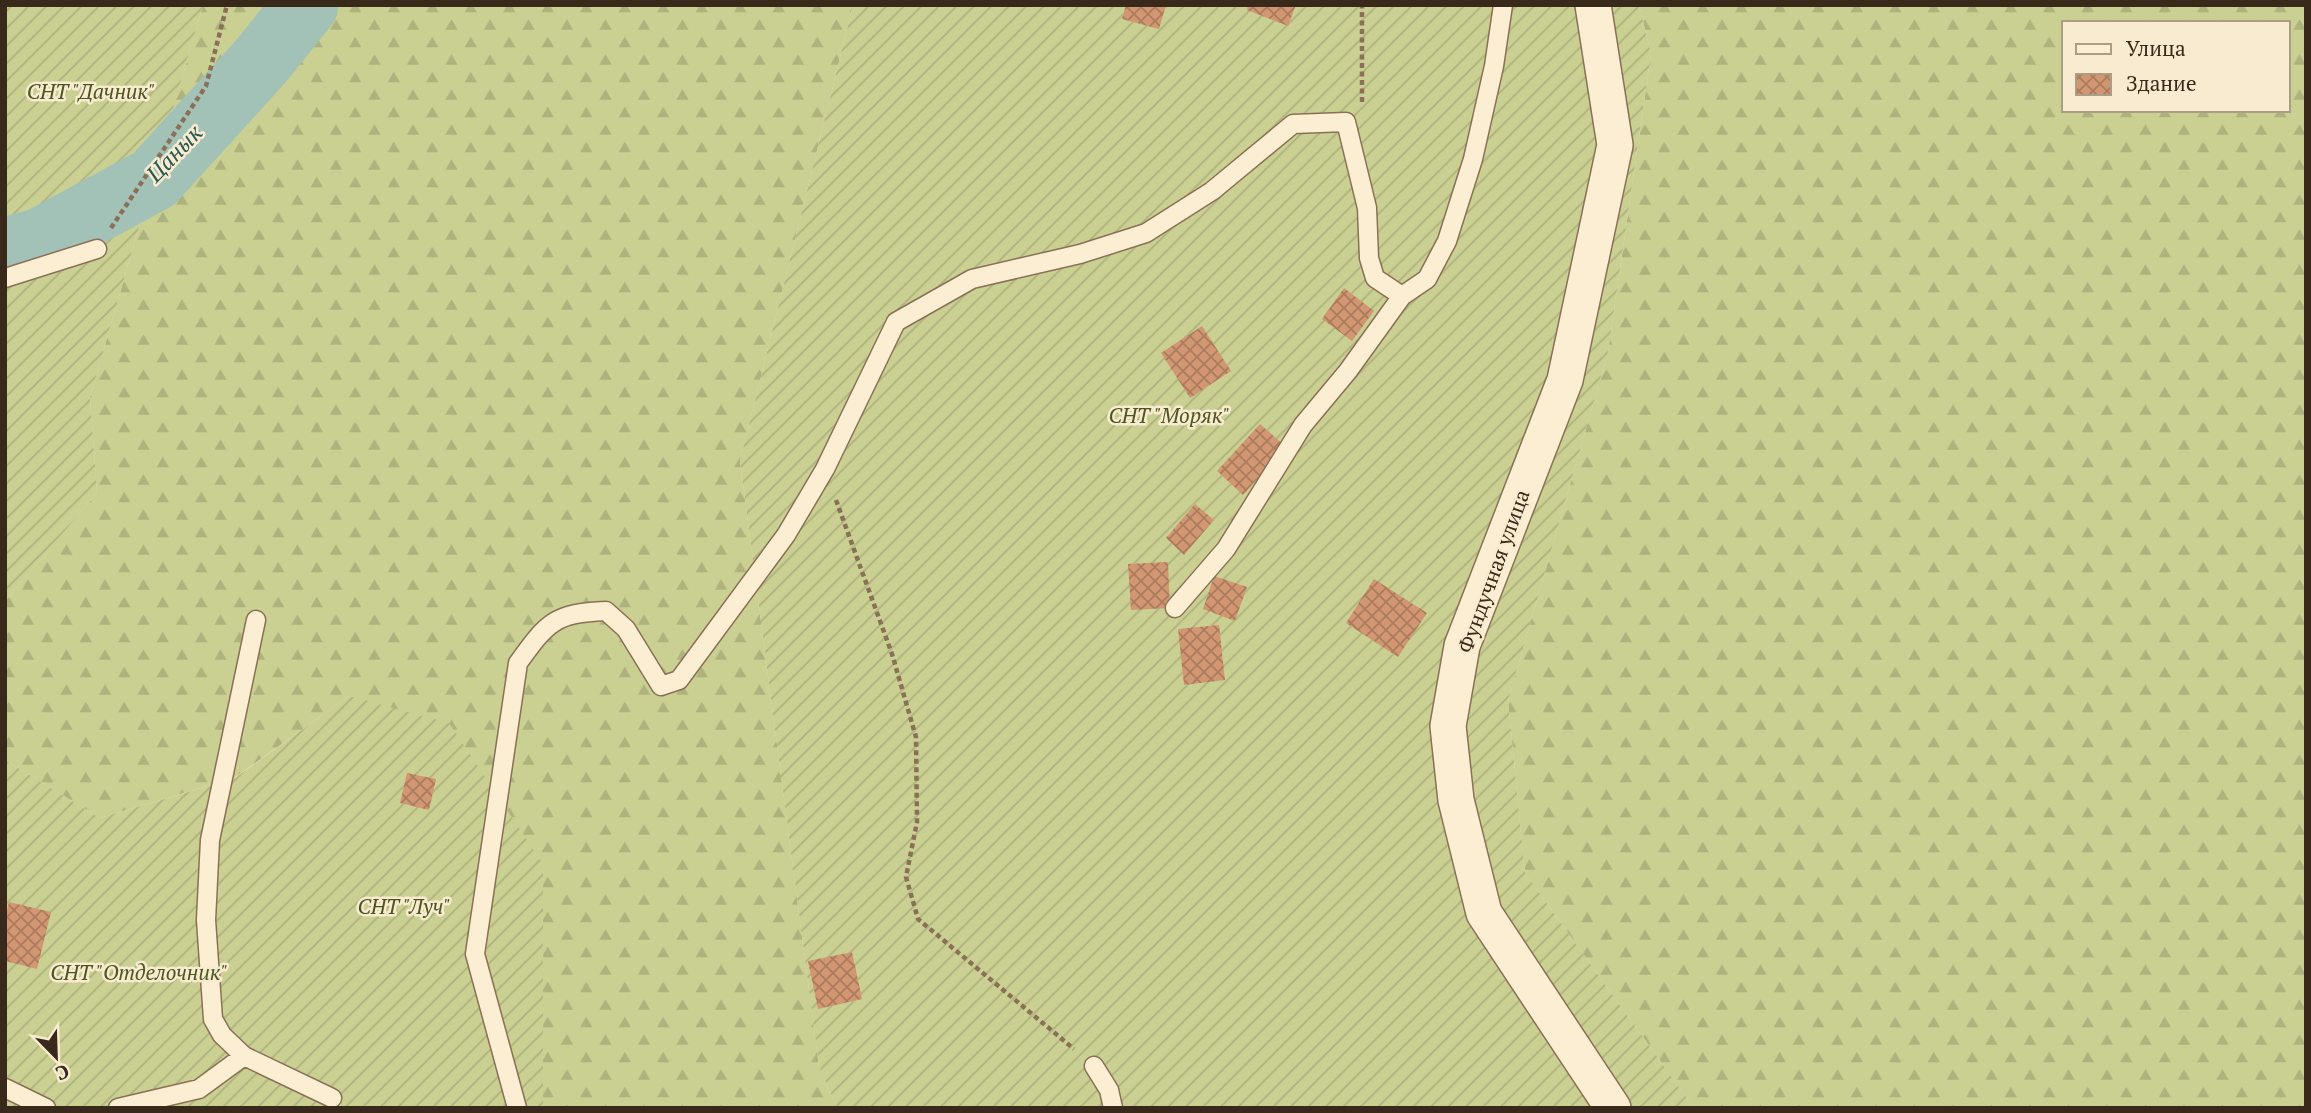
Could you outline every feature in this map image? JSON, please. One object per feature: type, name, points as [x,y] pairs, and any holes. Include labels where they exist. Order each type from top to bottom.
[{"type":"street","name":"Фундучная улица","points":[[1593,5],[1615,145],[1565,380],[1462,646],[1448,726],[1456,800],[1484,914],[1613,1108]]},
{"type":"lane","points":[[1175,608],[1226,549],[1303,425],[1348,371],[1402,296],[1427,279],[1447,241],[1473,159],[1494,66],[1503,5]]},
{"type":"lane","points":[[517,1108],[475,954],[518,663],[545,626],[576,612],[606,611],[626,629],[661,686],[679,680],[786,535],[825,470],[896,321],[972,279],[1080,254],[1146,233],[1212,191],[1293,124],[1346,122],[1367,208],[1369,258],[1375,278],[1402,296]]},
{"type":"lane","points":[[5,278],[97,249]]},
{"type":"lane","points":[[256,620],[210,839],[206,920],[213,1019],[222,1035],[244,1056],[332,1098]]},
{"type":"lane","points":[[118,1108],[199,1089],[244,1056]]},
{"type":"lane","points":[[1094,1066],[1109,1090],[1113,1108]]},
{"type":"lane","points":[[5,1088],[46,1108]]},
{"type":"path","points":[[97,249],[206,86],[227,5]]},
{"type":"path","points":[[1346,122],[1363,99],[1363,5]]},
{"type":"path","points":[[825,470],[868,581],[916,737],[917,822],[906,877],[918,919],[1094,1066]]},
{"type":"green space","name":"СНТ \"Дачник\"","points":[[5,5],[203,5],[90,397],[97,493],[5,601]]},
{"type":"green space","points":[[203,5],[853,5],[740,461],[819,1067],[837,1108],[543,1108],[543,864],[349,696],[234,778],[100,818],[5,760],[5,601],[97,493],[90,397]]},
{"type":"green space","name":"СНТ \"Моряк\"","points":[[853,5],[1639,5],[1651,54],[1608,352],[1508,701],[1525,873],[1694,1108],[837,1108],[819,1067],[740,461]]},
{"type":"green space","points":[[1639,5],[2306,5],[2306,1108],[1694,1108],[1525,873],[1508,701],[1608,352],[1651,54]]},
{"type":"green space","points":[[349,696],[449,723],[543,864],[543,1108],[5,1108],[5,760],[100,818],[235,778]]},
{"type":"building","points":[[1126,5],[1166,5],[1159,29],[1122,19]]},
{"type":"building","points":[[1248,5],[1296,5],[1288,26],[1247,10]]},
{"type":"building","points":[[1344,288],[1374,311],[1352,341],[1322,319]]},
{"type":"building","points":[[1202,326],[1231,371],[1190,398],[1161,353]]},
{"type":"building","points":[[1260,424],[1286,447],[1243,495],[1217,471]]},
{"type":"building","points":[[1195,504],[1214,520],[1184,555],[1166,538]]},
{"type":"building","points":[[1168,562],[1170,608],[1131,610],[1128,564]]},
{"type":"building","points":[[1214,576],[1247,587],[1235,621],[1203,609]]},
{"type":"building","points":[[1374,579],[1427,613],[1398,657],[1346,623]]},
{"type":"building","points":[[1219,625],[1225,680],[1184,685],[1178,629]]},
{"type":"building","points":[[407,773],[436,779],[429,810],[400,803]]},
{"type":"building","points":[[9,902],[51,912],[37,969],[5,961],[5,919]]},
{"type":"building","points":[[852,952],[862,999],[818,1009],[808,961]]},
{"type":"waterway","name":"Цанык","points":[[5,250],[41,240],[154,179],[262,60],[306,5]]},
{"type":"park label","name":"СНТ \"Луч\"","points":[[404,906]]},
{"type":"park label","name":"СНТ \"Отделочник\"","points":[[139,972]]}]
